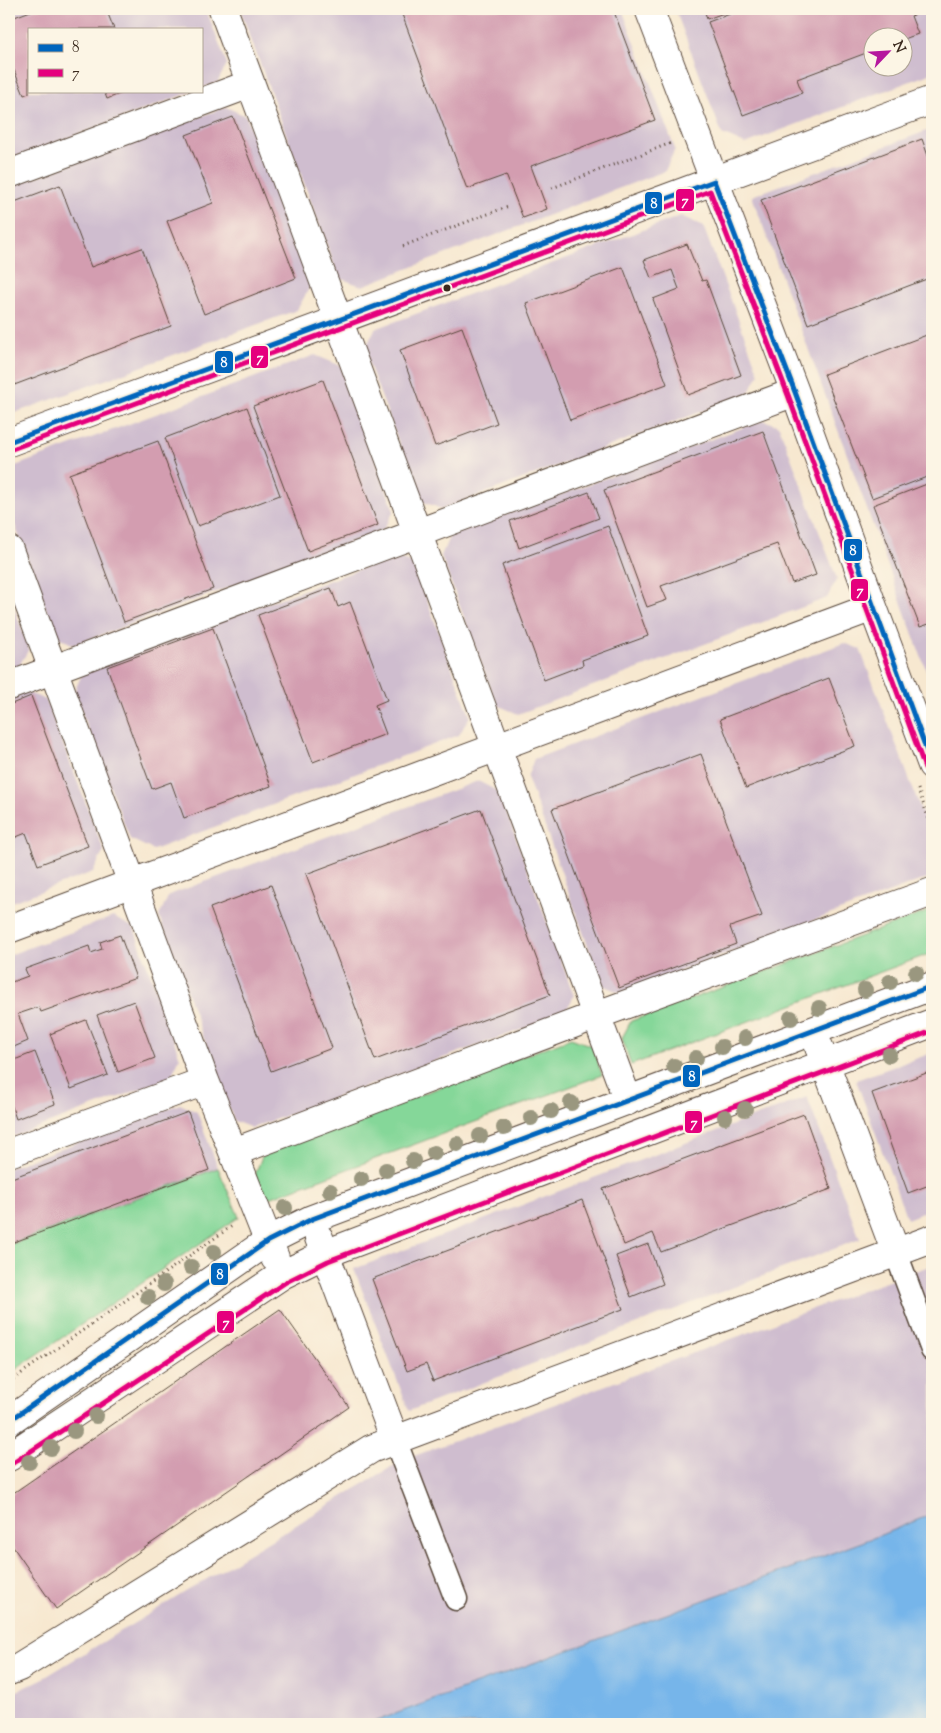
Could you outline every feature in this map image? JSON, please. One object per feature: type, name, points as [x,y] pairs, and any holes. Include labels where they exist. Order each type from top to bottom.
[{"type":"street","points":[[223,9],[628,1101]]},
{"type":"street","points":[[649,9],[795,392],[932,765]]},
{"type":"street","points":[[9,174],[250,84]]},
{"type":"street","points":[[9,442],[932,100]]},
{"type":"street","points":[[9,686],[795,392]]},
{"type":"street","points":[[9,550],[205,1081],[282,1275]]},
{"type":"street","points":[[9,929],[873,607]]},
{"type":"street","points":[[234,1152],[597,1015],[932,892]]},
{"type":"street","points":[[9,1421],[268,1241],[312,1219],[932,986]]},
{"type":"street","points":[[9,1457],[282,1275],[325,1254],[932,1023]]},
{"type":"street","points":[[814,1031],[824,1063],[932,1350]]},
{"type":"street","points":[[9,1153],[205,1081]]},
{"type":"street","points":[[312,1219],[456,1599]]},
{"type":"street","points":[[9,1671],[27,1662],[371,1449],[932,1239]]},
{"type":"path","points":[[552,188],[677,140]]},
{"type":"path","points":[[404,246],[509,206]]},
{"type":"path","points":[[9,1382],[256,1210]]},
{"type":"shaded area","points":[[9,9],[206,9],[227,64],[217,83],[202,88],[202,28],[28,28],[28,92],[191,92],[9,160]]},
{"type":"shaded area","points":[[240,9],[622,9],[675,149],[665,171],[362,286],[339,278]]},
{"type":"shaded area","points":[[675,9],[932,9],[932,73],[745,144],[722,134]]},
{"type":"shaded area","points":[[226,107],[246,116],[311,285],[297,310],[9,415],[9,187]]},
{"type":"shaded area","points":[[932,129],[932,686],[752,196]]},
{"type":"shaded area","points":[[681,216],[703,226],[759,374],[748,394],[442,509],[421,501],[364,351],[375,329]]},
{"type":"shaded area","points":[[315,355],[341,366],[394,511],[383,530],[74,645],[56,636],[9,509],[10,468]]},
{"type":"shaded area","points":[[764,420],[779,426],[837,579],[827,598],[518,714],[497,705],[441,556],[450,535]]},
{"type":"shaded area","points":[[396,556],[414,565],[470,716],[459,735],[153,850],[130,839],[74,692],[84,670]]},
{"type":"shaded area","points":[[9,594],[29,649],[17,669],[9,672]]},
{"type":"shaded area","points":[[844,643],[860,649],[932,839],[932,874],[930,877],[621,993],[602,985],[527,777],[534,759]]},
{"type":"shaded area","points":[[26,692],[46,700],[104,851],[93,872],[9,903],[9,698]]},
{"type":"shaded area","points":[[478,781],[499,792],[574,996],[564,1014],[252,1128],[234,1121],[159,916],[169,895]]},
{"type":"shaded area","points":[[113,917],[134,928],[180,1058],[170,1078],[9,1138],[9,955]]},
{"type":"shaded area","points":[[932,1053],[932,1209],[907,1219],[856,1080]]},
{"type":"shaded area","points":[[807,1097],[860,1239],[409,1411],[354,1269]]},
{"type":"shaded area","points":[[180,1104],[197,1112],[218,1168],[9,1245],[9,1168]]},
{"type":"shaded area","points":[[932,1265],[932,1514],[881,1535],[368,1724],[9,1724],[9,1695],[42,1679],[403,1460]]},
{"type":"green space","points":[[932,910],[932,953],[631,1065],[622,1038],[631,1021]]},
{"type":"green space","points":[[571,1038],[592,1046],[602,1075],[264,1200],[255,1175],[263,1154]]},
{"type":"green space","points":[[218,1168],[239,1217],[9,1374],[9,1245]]},
{"type":"water","points":[[932,1514],[932,1724],[368,1724],[881,1535]]},
{"type":"building","points":[[36,9],[106,9],[114,28],[28,28],[29,93],[24,95],[14,70],[9,72],[9,19]]},
{"type":"building","points":[[400,9],[613,9],[655,120],[531,166],[547,209],[523,218],[506,175],[467,189]]},
{"type":"building","points":[[704,9],[735,9],[707,19]]},
{"type":"building","points":[[744,9],[930,9],[911,16],[918,34],[914,35],[914,28],[864,28],[864,54],[797,79],[802,93],[743,115],[708,22]]},
{"type":"building","points":[[104,92],[124,92],[107,99]]},
{"type":"building","points":[[233,117],[296,278],[204,314],[167,221],[213,203],[186,135]]},
{"type":"building","points":[[922,139],[932,167],[932,277],[808,324],[761,200]]},
{"type":"building","points":[[60,185],[91,267],[142,248],[171,326],[9,387],[9,204]]},
{"type":"building","points":[[687,244],[702,281],[706,280],[741,375],[688,395],[653,299],[679,289],[672,270],[651,278],[644,260]]},
{"type":"building","points":[[623,267],[667,384],[570,420],[526,303]]},
{"type":"building","points":[[462,327],[497,423],[435,446],[400,350]]},
{"type":"building","points":[[932,333],[932,475],[872,498],[824,374]]},
{"type":"building","points":[[323,380],[378,525],[308,551],[253,406]]},
{"type":"building","points":[[247,407],[280,495],[198,526],[165,438]]},
{"type":"building","points":[[763,431],[816,575],[792,583],[777,544],[661,586],[667,600],[647,607],[604,490]]},
{"type":"building","points":[[158,441],[213,589],[124,622],[69,474]]},
{"type":"building","points":[[932,482],[932,623],[920,627],[873,505]]},
{"type":"building","points":[[589,492],[599,518],[519,548],[510,521]]},
{"type":"building","points":[[608,526],[648,636],[582,660],[583,665],[544,680],[502,565]]},
{"type":"building","points":[[331,588],[338,607],[350,602],[387,700],[375,705],[386,734],[313,762],[258,615]]},
{"type":"building","points":[[213,628],[271,786],[184,818],[171,782],[152,789],[107,667]]},
{"type":"building","points":[[829,678],[855,746],[746,788],[720,719]]},
{"type":"building","points":[[31,696],[88,846],[38,865],[26,833],[9,840],[9,705]]},
{"type":"building","points":[[701,754],[762,916],[730,927],[736,944],[619,988],[552,809]]},
{"type":"building","points":[[481,809],[550,995],[375,1060],[306,874]]},
{"type":"building","points":[[271,885],[332,1048],[271,1071],[210,908]]},
{"type":"building","points":[[120,935],[136,978],[41,1012],[39,1007],[18,1014],[28,1041],[9,1049],[9,983],[28,976],[25,969],[89,946],[91,953],[102,949],[100,942]]},
{"type":"building","points":[[134,1001],[155,1058],[118,1072],[97,1015]]},
{"type":"building","points":[[86,1020],[108,1075],[71,1089],[50,1034]]},
{"type":"building","points":[[35,1052],[55,1104],[16,1119],[9,1098],[9,1062]]},
{"type":"building","points":[[932,1071],[932,1184],[908,1193],[872,1093]]},
{"type":"building","points":[[188,1112],[209,1170],[9,1244],[9,1179]]},
{"type":"building","points":[[804,1114],[831,1189],[661,1252],[653,1233],[624,1245],[603,1189]]},
{"type":"building","points":[[582,1200],[623,1309],[433,1381],[426,1364],[407,1371],[372,1279]]},
{"type":"building","points":[[648,1244],[663,1284],[631,1297],[616,1256]]},
{"type":"building","points":[[280,1309],[349,1407],[56,1609],[9,1541],[9,1496]]},
{"type":"transit line","name":"8","points":[[9,442],[714,181],[795,392],[932,765]]},
{"type":"transit line","name":"7","points":[[12,449],[710,191],[788,395],[925,768]]},
{"type":"transit line","name":"8","points":[[9,1421],[268,1241],[312,1219],[932,986]]},
{"type":"transit line","name":"7","points":[[13,1463],[286,1282],[328,1261],[932,1031]]}]
